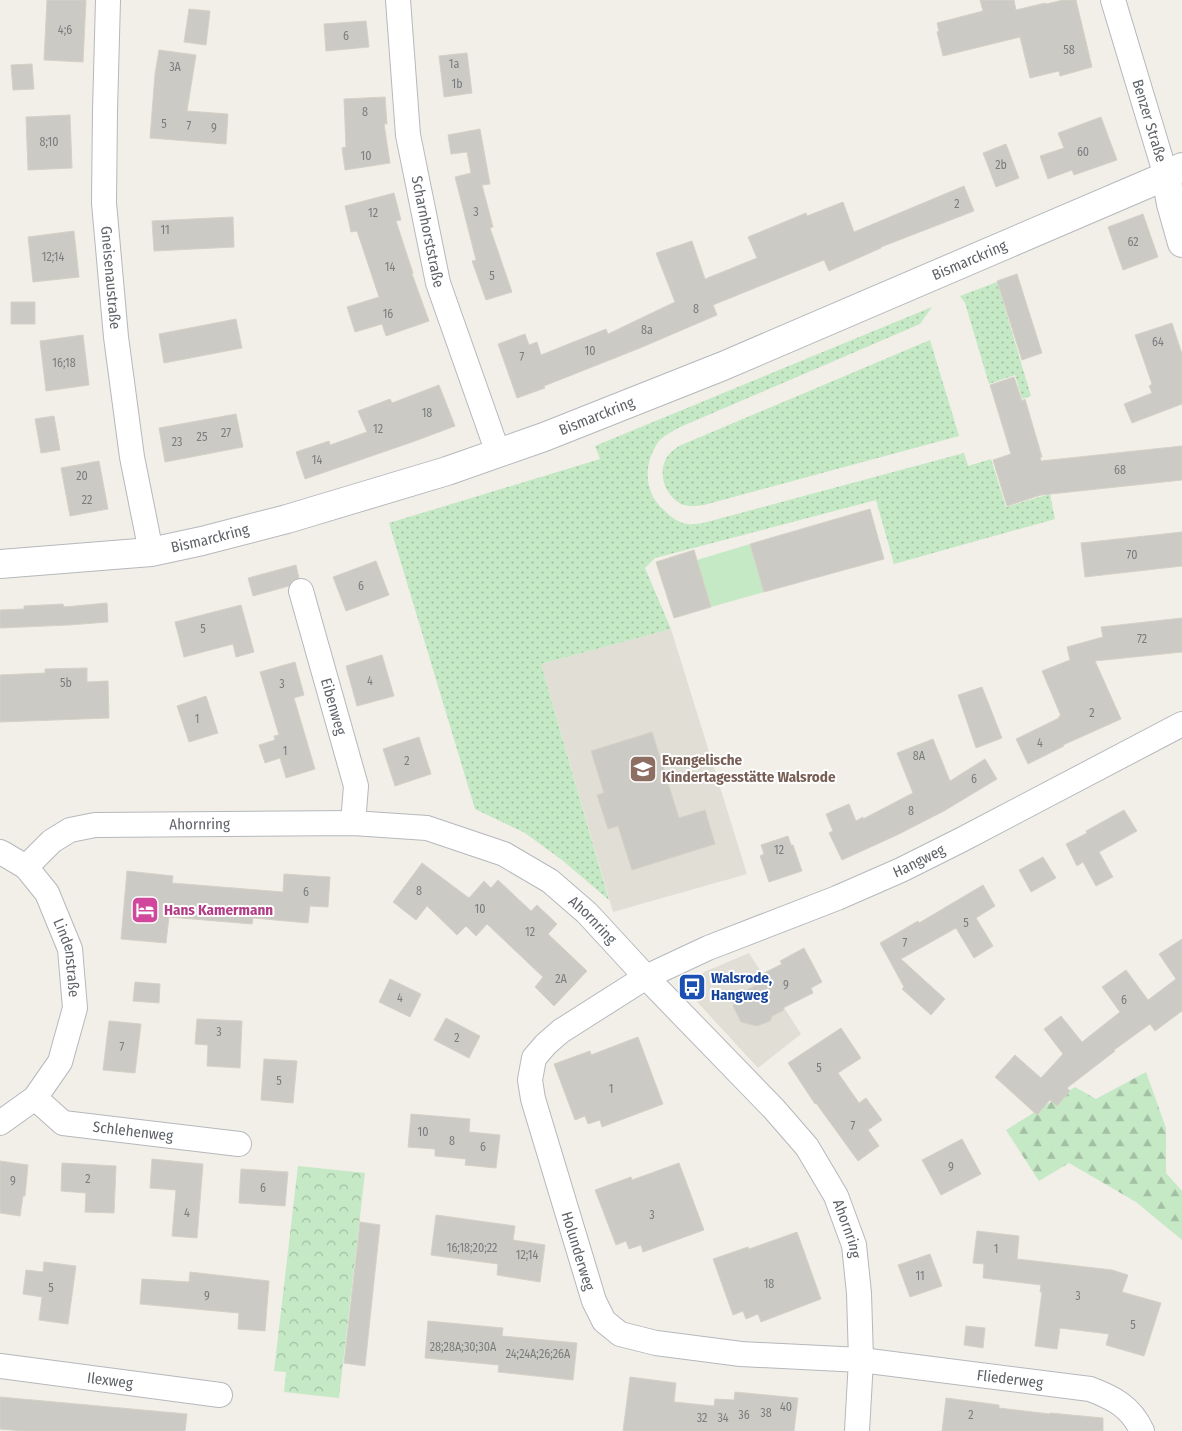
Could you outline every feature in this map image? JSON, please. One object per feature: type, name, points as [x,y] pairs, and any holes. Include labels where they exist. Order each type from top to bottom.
[{"type":"street","name":"Gneisenaustraße","points":[[108,0],[104,203],[117,346],[132,457],[151,552]]},
{"type":"street","name":"Scharnhorststraße","points":[[398,0],[408,134],[438,282],[498,454]]},
{"type":"street","name":"Benzer Straße","points":[[1113,0],[1174,172],[1170,204],[1182,242]]},
{"type":"street","name":"Bismarckring","points":[[0,564],[151,552],[287,519],[447,472],[553,434],[722,366],[1174,172]]},
{"type":"street","name":"Eibenweg","points":[[301,591],[356,786],[353,823]]},
{"type":"street","name":"Hangweg","points":[[646,977],[708,948],[837,898],[901,870],[1182,724]]},
{"type":"street","name":"Ahornring","points":[[26,867],[52,841],[70,830],[95,825],[353,823],[427,828],[504,854],[550,881],[587,913],[774,1109],[806,1147],[836,1196],[854,1245],[859,1293],[861,1360],[857,1431]]},
{"type":"street","name":"Lindenstraße","points":[[0,852],[26,867],[47,893],[70,948],[75,1008],[60,1062],[35,1098],[0,1122]]},
{"type":"street","name":"Holunderweg","points":[[646,977],[561,1032],[546,1044],[534,1058],[530,1080],[533,1099],[591,1292],[604,1321],[620,1334],[656,1343],[741,1354],[861,1360]]},
{"type":"street","name":"Schlehenweg","points":[[35,1098],[63,1123],[239,1144]]},
{"type":"street","name":"Fliederweg","points":[[861,1360],[1090,1389],[1110,1397],[1126,1408],[1139,1423],[1142,1431]]},
{"type":"street","name":"Ilexweg","points":[[0,1366],[220,1395]]},
{"type":"shaded area","name":"Evangelische Kindertagesstätte Walsrode","points":[[671,629],[747,874],[613,912],[541,664]]},
{"type":"shaded area","points":[[749,953],[801,1034],[758,1068],[699,1004],[692,992],[695,981],[704,972]]},
{"type":"green space","points":[[997,282],[1031,396],[1022,399],[1015,375],[989,384],[965,303],[960,296]]},
{"type":"green space","points":[[932,307],[920,324],[678,428],[665,436],[659,441],[654,450],[648,468],[649,487],[653,496],[658,504],[675,519],[685,523],[698,524],[964,453],[968,466],[991,459],[1006,507],[1050,494],[1055,519],[894,564],[876,500],[655,558],[645,568],[671,629],[541,664],[609,900],[562,860],[525,833],[475,809],[389,523],[600,459],[595,446]]},
{"type":"green space","points":[[930,340],[959,436],[704,505],[689,506],[681,504],[675,500],[666,488],[663,466],[670,453],[679,446]]},
{"type":"green space","points":[[750,544],[764,592],[711,607],[697,560]]},
{"type":"green space","points":[[1146,1072],[1166,1128],[1166,1173],[1182,1191],[1182,1240],[1136,1202],[1069,1163],[1039,1181],[1006,1130],[1075,1087],[1096,1099]]},
{"type":"green space","points":[[298,1166],[365,1173],[339,1398],[284,1392],[286,1372],[274,1371]]},
{"type":"building","points":[[47,0],[86,0],[83,62],[44,60]]},
{"type":"building","points":[[980,0],[1014,0],[1016,10],[1063,0],[1076,0],[1092,67],[1060,76],[1059,71],[1030,78],[1020,37],[943,56],[937,32],[939,31],[937,23],[983,11]]},
{"type":"building","points":[[189,9],[210,11],[206,45],[184,42]]},
{"type":"building","points":[[366,21],[369,47],[326,51],[324,24]]},
{"type":"building","points":[[159,50],[196,55],[187,111],[228,114],[226,144],[150,138],[155,74]]},
{"type":"building","points":[[467,53],[472,93],[444,97],[439,56]]},
{"type":"building","points":[[32,64],[34,89],[13,90],[11,65]]},
{"type":"building","points":[[385,97],[387,124],[384,124],[390,163],[345,170],[342,148],[346,147],[344,99]]},
{"type":"building","points":[[70,115],[72,168],[28,170],[26,117]]},
{"type":"building","points":[[1101,117],[1117,160],[1074,175],[1072,170],[1048,179],[1040,156],[1064,148],[1058,133]]},
{"type":"building","points":[[480,129],[490,184],[482,185],[493,227],[490,228],[512,292],[486,300],[472,261],[476,260],[455,177],[471,173],[467,152],[451,154],[448,135]]},
{"type":"building","points":[[1006,144],[1019,178],[996,187],[983,153]]},
{"type":"building","points":[[964,186],[974,211],[881,247],[829,271],[824,260],[713,305],[717,315],[517,398],[498,344],[525,334],[529,345],[537,342],[541,355],[606,329],[608,334],[675,302],[656,253],[692,241],[705,279],[757,258],[748,237],[806,213],[807,216],[843,202],[854,232]]},
{"type":"building","points":[[394,193],[401,220],[396,221],[429,321],[386,336],[382,324],[355,332],[347,307],[379,297],[357,231],[351,232],[345,206]]},
{"type":"building","points":[[1143,214],[1158,257],[1123,270],[1108,227]]},
{"type":"building","points":[[233,217],[234,247],[154,251],[152,221]]},
{"type":"building","points":[[74,231],[79,277],[33,282],[28,237]]},
{"type":"building","points":[[1017,274],[1042,353],[1022,360],[997,281]]},
{"type":"building","points":[[11,302],[35,302],[35,324],[11,324]]},
{"type":"building","points":[[236,319],[242,348],[164,363],[159,334]]},
{"type":"building","points":[[1172,323],[1182,354],[1182,404],[1132,423],[1124,404],[1152,393],[1149,386],[1152,384],[1135,335]]},
{"type":"building","points":[[83,335],[89,385],[46,391],[40,341]]},
{"type":"building","points":[[1014,377],[1022,401],[1025,399],[1042,457],[1040,457],[1041,461],[1182,446],[1182,480],[1041,495],[1007,506],[993,460],[1011,454],[990,385]]},
{"type":"building","points":[[439,385],[455,426],[305,479],[296,452],[329,441],[330,445],[367,432],[358,411],[390,399],[392,403]]},
{"type":"building","points":[[236,414],[243,447],[165,462],[159,428]]},
{"type":"building","points":[[54,416],[60,450],[41,453],[35,419]]},
{"type":"building","points":[[99,461],[108,509],[70,516],[61,468]]},
{"type":"building","points":[[870,509],[884,559],[764,592],[750,544]]},
{"type":"building","points":[[1182,532],[1182,566],[1085,577],[1081,543]]},
{"type":"building","points":[[694,550],[711,607],[674,618],[656,562]]},
{"type":"building","points":[[376,561],[389,595],[346,611],[333,577]]},
{"type":"building","points":[[296,565],[299,578],[292,581],[289,586],[253,596],[248,578]]},
{"type":"building","points":[[107,603],[108,622],[0,628],[0,610],[24,609],[24,606],[63,604],[64,607]]},
{"type":"building","points":[[241,605],[254,652],[236,657],[233,644],[184,657],[175,622]]},
{"type":"building","points":[[1182,618],[1182,652],[1095,661],[1121,719],[1063,745],[1028,764],[1016,739],[1061,716],[1042,671],[1070,660],[1067,647],[1103,637],[1101,627]]},
{"type":"building","points":[[382,655],[394,696],[357,706],[346,666]]},
{"type":"building","points":[[295,662],[304,695],[294,698],[315,769],[286,778],[280,758],[265,763],[259,745],[275,740],[274,736],[279,735],[260,672]]},
{"type":"building","points":[[87,668],[87,682],[108,681],[109,718],[0,722],[0,675],[45,673],[45,669]]},
{"type":"building","points":[[982,687],[1002,738],[976,748],[958,695]]},
{"type":"building","points":[[206,696],[218,733],[189,742],[177,706]]},
{"type":"building","points":[[652,732],[679,818],[705,810],[715,844],[632,870],[618,826],[608,829],[597,795],[604,793],[591,751]]},
{"type":"building","points":[[419,737],[431,774],[395,786],[383,749]]},
{"type":"building","points":[[933,739],[950,781],[985,759],[997,779],[944,811],[842,860],[829,833],[833,831],[826,814],[849,804],[856,821],[913,793],[897,753]]},
{"type":"building","points":[[1124,810],[1137,831],[1099,852],[1113,877],[1096,886],[1083,862],[1077,866],[1066,844]]},
{"type":"building","points":[[788,836],[802,871],[769,882],[760,856],[764,854],[761,845]]},
{"type":"building","points":[[1043,857],[1056,878],[1031,892],[1019,870]]},
{"type":"building","points":[[422,863],[469,898],[484,881],[491,888],[498,880],[531,911],[537,905],[557,924],[548,934],[587,971],[554,1006],[535,987],[543,977],[487,924],[476,936],[466,926],[457,935],[427,906],[416,920],[393,902]]},
{"type":"building","points":[[127,871],[173,876],[172,883],[283,892],[284,874],[330,877],[328,907],[310,906],[308,923],[253,918],[252,924],[169,917],[166,943],[121,939]]},
{"type":"building","points":[[983,885],[995,906],[976,918],[993,946],[974,958],[956,928],[901,959],[945,999],[931,1015],[902,989],[904,987],[880,943],[918,921],[919,923]]},
{"type":"building","points":[[1182,939],[1182,1011],[1155,1031],[1150,1024],[1114,1050],[1067,1088],[1070,1091],[1057,1106],[1050,1100],[1037,1115],[995,1077],[1015,1055],[1041,1078],[1063,1054],[1044,1029],[1061,1016],[1082,1042],[1120,1012],[1102,987],[1126,970],[1148,1000],[1176,979],[1159,954]]},
{"type":"building","points":[[804,948],[822,982],[811,988],[813,993],[783,1008],[784,1010],[772,1016],[770,1021],[757,1026],[741,1022],[733,1006],[738,995],[765,980],[762,974],[782,964],[780,961]]},
{"type":"building","points":[[390,979],[421,994],[410,1017],[379,1002]]},
{"type":"building","points":[[135,982],[160,984],[159,1003],[133,1001]]},
{"type":"building","points":[[446,1018],[480,1036],[469,1058],[434,1040]]},
{"type":"building","points":[[197,1019],[242,1021],[240,1068],[207,1066],[208,1045],[195,1044]]},
{"type":"building","points":[[109,1021],[141,1024],[135,1073],[103,1070]]},
{"type":"building","points":[[841,1028],[861,1058],[838,1073],[859,1103],[866,1098],[882,1120],[868,1130],[879,1146],[858,1161],[815,1104],[788,1063]]},
{"type":"building","points":[[638,1037],[663,1104],[602,1127],[600,1120],[588,1124],[585,1116],[575,1120],[554,1064],[590,1051],[591,1055]]},
{"type":"building","points":[[264,1059],[297,1061],[293,1103],[261,1100]]},
{"type":"building","points":[[411,1114],[470,1119],[469,1132],[500,1135],[496,1168],[465,1165],[466,1159],[435,1156],[435,1149],[408,1147]]},
{"type":"building","points":[[962,1139],[981,1174],[941,1195],[922,1160]]},
{"type":"building","points":[[152,1159],[203,1164],[197,1238],[172,1236],[176,1190],[150,1188]]},
{"type":"building","points":[[0,1161],[28,1165],[25,1196],[23,1196],[20,1216],[0,1213]]},
{"type":"building","points":[[62,1163],[116,1166],[114,1213],[85,1212],[86,1193],[61,1191]]},
{"type":"building","points":[[679,1163],[704,1230],[643,1252],[641,1245],[629,1249],[626,1241],[616,1245],[595,1190],[631,1177],[632,1180]]},
{"type":"building","points":[[241,1169],[288,1172],[285,1206],[239,1203]]},
{"type":"building","points":[[436,1215],[515,1226],[513,1240],[545,1245],[540,1282],[497,1275],[498,1264],[431,1255]]},
{"type":"building","points":[[360,1222],[380,1225],[365,1366],[344,1363]]},
{"type":"building","points":[[977,1231],[1019,1236],[1017,1259],[1112,1270],[1128,1275],[1122,1292],[1161,1303],[1144,1356],[1106,1345],[1109,1334],[1060,1328],[1057,1349],[1035,1346],[1042,1292],[1040,1292],[1041,1285],[983,1278],[984,1264],[973,1263]]},
{"type":"building","points":[[797,1232],[821,1299],[761,1322],[758,1314],[746,1319],[743,1311],[733,1315],[713,1259]]},
{"type":"building","points":[[930,1254],[942,1286],[910,1297],[898,1265]]},
{"type":"building","points":[[44,1262],[76,1266],[68,1324],[39,1320],[42,1297],[23,1294],[26,1270],[43,1272]]},
{"type":"building","points":[[190,1272],[269,1281],[265,1331],[238,1329],[239,1313],[140,1304],[142,1279],[189,1282]]},
{"type":"building","points":[[428,1321],[503,1328],[502,1336],[577,1343],[573,1380],[498,1372],[499,1365],[425,1358]]},
{"type":"building","points":[[966,1326],[985,1328],[983,1348],[964,1345]]},
{"type":"building","points":[[630,1377],[676,1383],[674,1402],[714,1406],[715,1399],[734,1400],[735,1392],[798,1398],[794,1431],[623,1431]]},
{"type":"building","points":[[0,1397],[187,1414],[185,1431],[23,1431],[0,1429]]},
{"type":"building","points":[[946,1398],[999,1405],[999,1408],[1103,1418],[1103,1431],[942,1431]]},
{"type":"place","name":"Evangelische Kindertagesstätte Walsrode","points":[[643,769]]},
{"type":"place","name":"Hans Kamermann","points":[[145,910]]},
{"type":"place","name":"Walsrode, Hangweg","points":[[692,987]]}]
